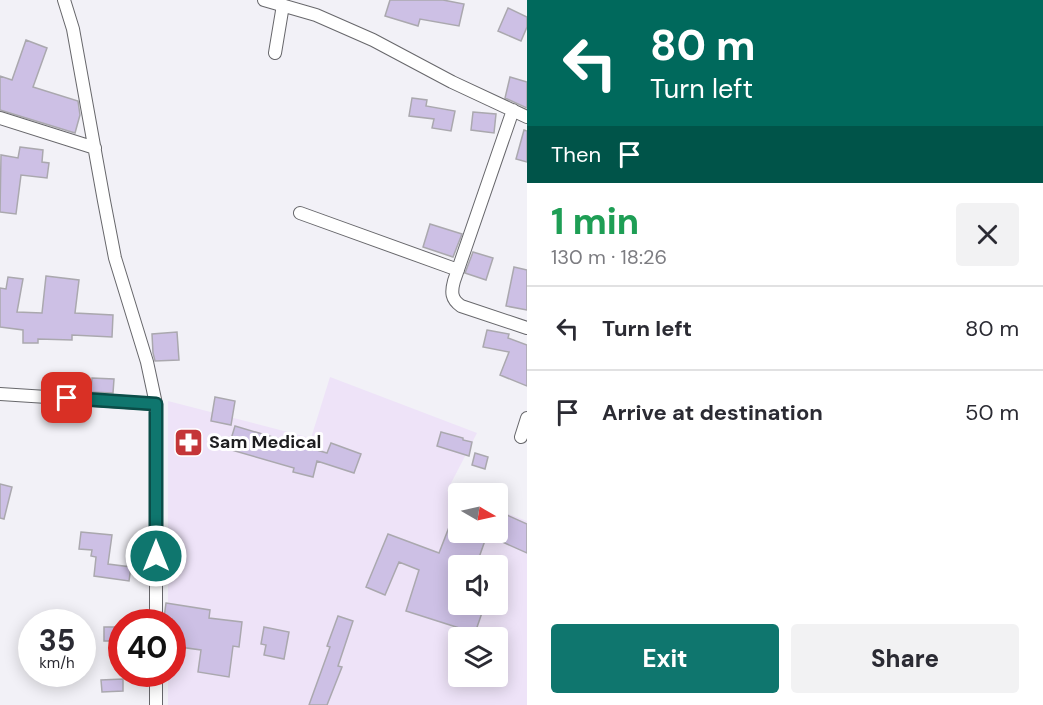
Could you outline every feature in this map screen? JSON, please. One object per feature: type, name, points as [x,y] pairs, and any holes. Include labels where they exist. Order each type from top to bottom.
[{"type":"street","points":[[64,0],[73,29],[116,258],[147,362],[156,404],[156,609]]},
{"type":"street","points":[[264,0],[316,15],[373,40],[452,82],[527,117]]},
{"type":"street","points":[[275,52],[283,5]]},
{"type":"street","points":[[513,110],[458,270],[452,296],[455,302],[462,306],[527,328]]},
{"type":"street","points":[[0,118],[95,148]]},
{"type":"street","points":[[300,213],[458,270]]},
{"type":"street","points":[[0,394],[156,404]]},
{"type":"street","points":[[520,437],[527,418]]},
{"type":"street","points":[[156,687],[156,705]]},
{"type":"shaded area","points":[[330,377],[477,433],[451,483],[448,483],[448,543],[508,543],[508,514],[527,521],[527,705],[168,705],[168,687],[186,687],[186,609],[168,609],[168,401],[311,438]]},
{"type":"building","points":[[390,0],[443,0],[464,4],[459,26],[420,19],[418,26],[385,16]]},
{"type":"building","points":[[508,8],[527,17],[527,27],[521,41],[498,31]]},
{"type":"building","points":[[26,40],[47,48],[33,87],[78,101],[80,115],[75,133],[0,110],[0,76],[12,80]]},
{"type":"building","points":[[510,77],[527,82],[527,108],[505,98]]},
{"type":"building","points":[[412,98],[427,100],[426,106],[455,111],[451,131],[432,128],[434,119],[409,116]]},
{"type":"building","points":[[473,112],[496,114],[494,133],[471,130]]},
{"type":"building","points":[[524,130],[527,131],[527,162],[516,159]]},
{"type":"building","points":[[20,147],[43,150],[42,162],[49,163],[47,178],[21,175],[16,214],[0,212],[1,155],[18,158]]},
{"type":"building","points":[[430,224],[462,234],[453,257],[423,247]]},
{"type":"building","points":[[473,252],[493,258],[486,280],[465,273]]},
{"type":"building","points":[[514,267],[527,270],[527,310],[506,306]]},
{"type":"building","points":[[46,276],[79,280],[75,313],[113,315],[112,337],[72,335],[72,340],[38,339],[38,343],[23,343],[23,330],[0,327],[0,288],[6,289],[8,277],[23,279],[17,312],[42,313]]},
{"type":"building","points":[[487,330],[509,334],[508,338],[527,345],[527,386],[500,375],[509,352],[483,347]]},
{"type":"building","points":[[177,332],[179,360],[155,361],[152,334]]},
{"type":"building","points":[[92,378],[114,379],[113,393],[91,392]]},
{"type":"building","points":[[215,397],[235,401],[231,425],[211,421]]},
{"type":"building","points":[[235,426],[327,453],[331,443],[361,454],[354,473],[317,461],[313,477],[293,472],[294,468],[228,449]]},
{"type":"building","points":[[441,432],[472,442],[469,456],[437,446]]},
{"type":"building","points":[[475,453],[488,457],[485,469],[472,465]]},
{"type":"building","points":[[0,484],[12,487],[4,519],[0,518]]},
{"type":"building","points":[[508,515],[527,524],[527,553],[505,543],[508,543]]},
{"type":"building","points":[[448,530],[448,543],[484,543],[480,555],[448,555],[448,615],[481,615],[477,627],[456,627],[406,611],[419,570],[399,562],[385,595],[366,587],[388,534],[439,553]]},
{"type":"building","points":[[81,532],[112,535],[108,564],[131,567],[129,581],[94,576],[96,557],[91,556],[92,550],[79,549]]},
{"type":"building","points":[[166,603],[210,610],[209,618],[242,622],[239,647],[233,646],[229,677],[198,672],[201,650],[186,648],[186,609],[165,609]]},
{"type":"building","points":[[338,616],[353,621],[338,666],[342,667],[327,705],[309,705],[330,647],[327,646]]},
{"type":"building","points":[[104,627],[108,627],[108,641],[104,641]]},
{"type":"building","points":[[264,627],[289,632],[284,659],[264,655],[266,645],[261,644]]},
{"type":"building","points":[[101,680],[108,680],[108,687],[123,687],[123,691],[102,692]]},
{"type":"place","name":"Sam Medical","points":[[188,442]]},
{"type":"route","points":[[67,398],[156,404],[156,556]]}]
